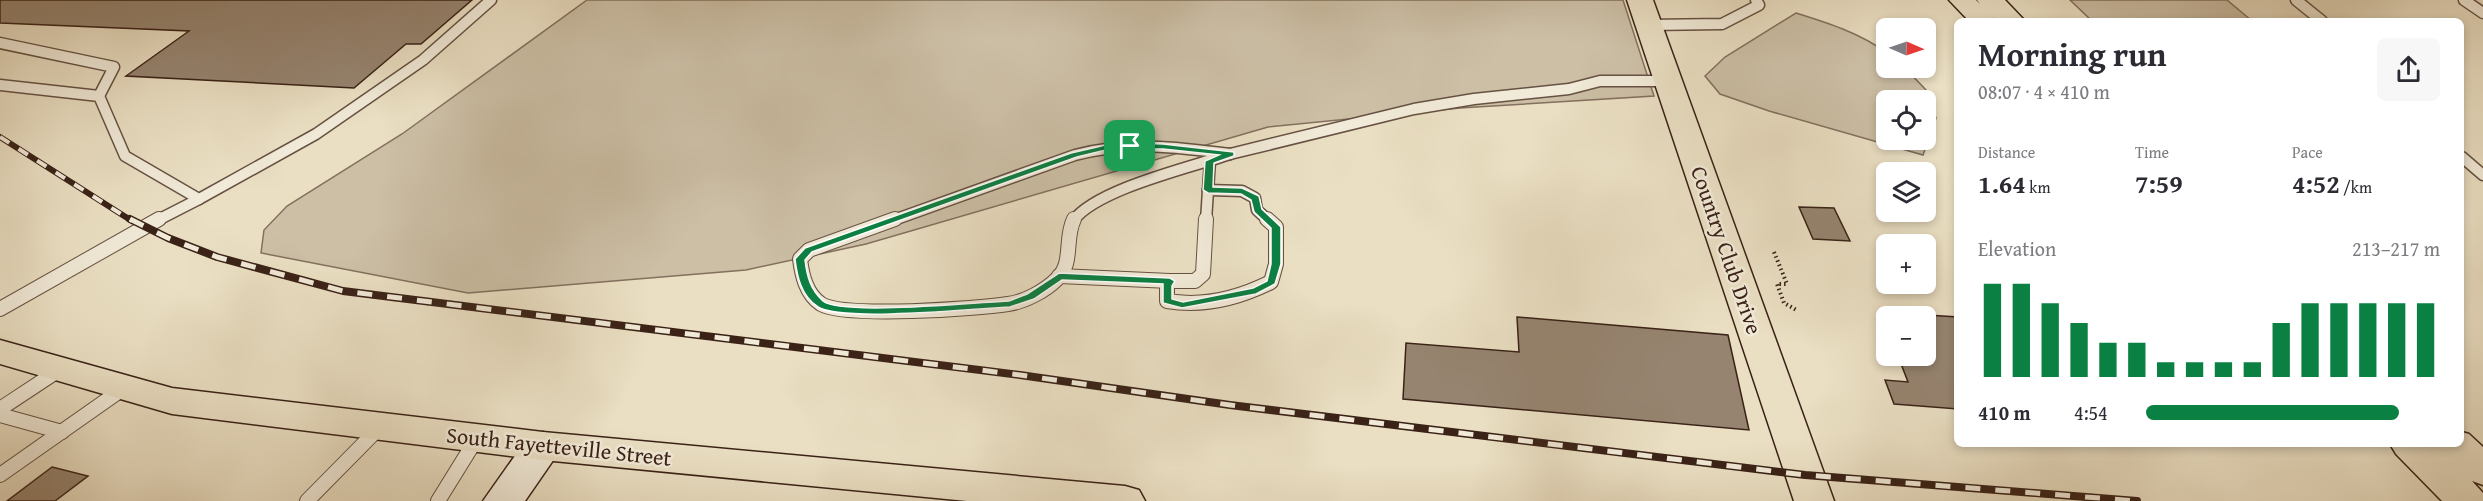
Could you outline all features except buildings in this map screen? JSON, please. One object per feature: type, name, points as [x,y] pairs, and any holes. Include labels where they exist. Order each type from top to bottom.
[{"type":"main road","points":[[1962,0],[1980,18]]},
{"type":"main road","points":[[1990,0],[2009,18]]},
{"type":"main road","name":"Country Club Drive","points":[[1644,12],[1814,501]]},
{"type":"main road","name":"South Fayetteville Street","points":[[0,352],[172,401],[543,446],[1044,497],[1125,501]]},
{"type":"main road","points":[[2417,447],[2483,470]]},
{"type":"main road","points":[[2447,459],[2467,501]]},
{"type":"street","points":[[503,501],[543,446]]},
{"type":"lane","points":[[0,309],[144,227],[316,134],[423,60],[491,0]]},
{"type":"lane","points":[[1644,12],[1722,24],[1760,5],[1756,0]]},
{"type":"lane","points":[[2296,0],[2318,18]]},
{"type":"lane","points":[[2464,0],[2483,13]]},
{"type":"lane","points":[[0,43],[114,67],[99,96]]},
{"type":"lane","points":[[1231,154],[1163,146],[1130,146],[1110,147],[1075,155],[808,250],[800,259],[804,284],[821,305],[853,312],[1010,304],[1030,296],[1055,281],[1066,267],[1068,236],[1075,217],[1100,201],[1146,181],[1231,154],[1414,109],[1474,99],[1560,90],[1599,81],[1668,81]]},
{"type":"lane","points":[[0,85],[99,96]]},
{"type":"lane","points":[[99,96],[125,156],[199,199]]},
{"type":"lane","points":[[2464,159],[2483,174]]},
{"type":"lane","points":[[1059,276],[1170,281],[1195,280],[1203,274],[1210,161]]},
{"type":"lane","points":[[1170,281],[1167,286],[1167,300],[1182,305],[1256,291],[1271,282],[1276,264],[1276,227],[1257,210],[1255,198],[1242,191],[1208,190]]},
{"type":"lane","points":[[0,409],[60,369]]},
{"type":"lane","points":[[0,476],[124,388]]},
{"type":"lane","points":[[0,415],[62,432]]},
{"type":"lane","points":[[307,501],[381,426]]},
{"type":"lane","points":[[438,501],[477,438]]},
{"type":"path","points":[[1774,252],[1787,284],[1777,284],[1784,303],[1798,311]]},
{"type":"shaded area","points":[[587,0],[1623,0],[1654,96],[1460,108],[1268,127],[866,244],[746,270],[468,293],[261,253],[264,230],[287,206],[402,134]]},
{"type":"shaded area","points":[[2070,0],[2227,0],[2248,18],[2089,18]]},
{"type":"shaded area","points":[[1796,13],[1855,34],[1876,45],[1876,78],[1915,78],[1926,90],[1876,90],[1876,142],[1769,111],[1720,94],[1705,76],[1725,57]]},
{"type":"shaded area","points":[[1906,150],[1925,150],[1923,155]]},
{"type":"railway","points":[[0,137],[132,221]]},
{"type":"railway","points":[[130,219],[168,238],[217,257],[343,291],[1020,375],[1230,405],[1805,475],[2137,501]]},
{"type":"route","points":[[1130,146],[1163,146],[1231,154],[1210,161],[1208,190],[1242,191],[1255,198],[1257,210],[1276,227],[1278,244],[1271,282],[1256,291],[1182,305],[1167,300],[1167,286],[1170,281],[1059,276],[1055,281],[1030,296],[1010,304],[853,312],[821,305],[804,284],[800,259],[808,250],[1075,155],[1110,147],[1130,146]]}]
